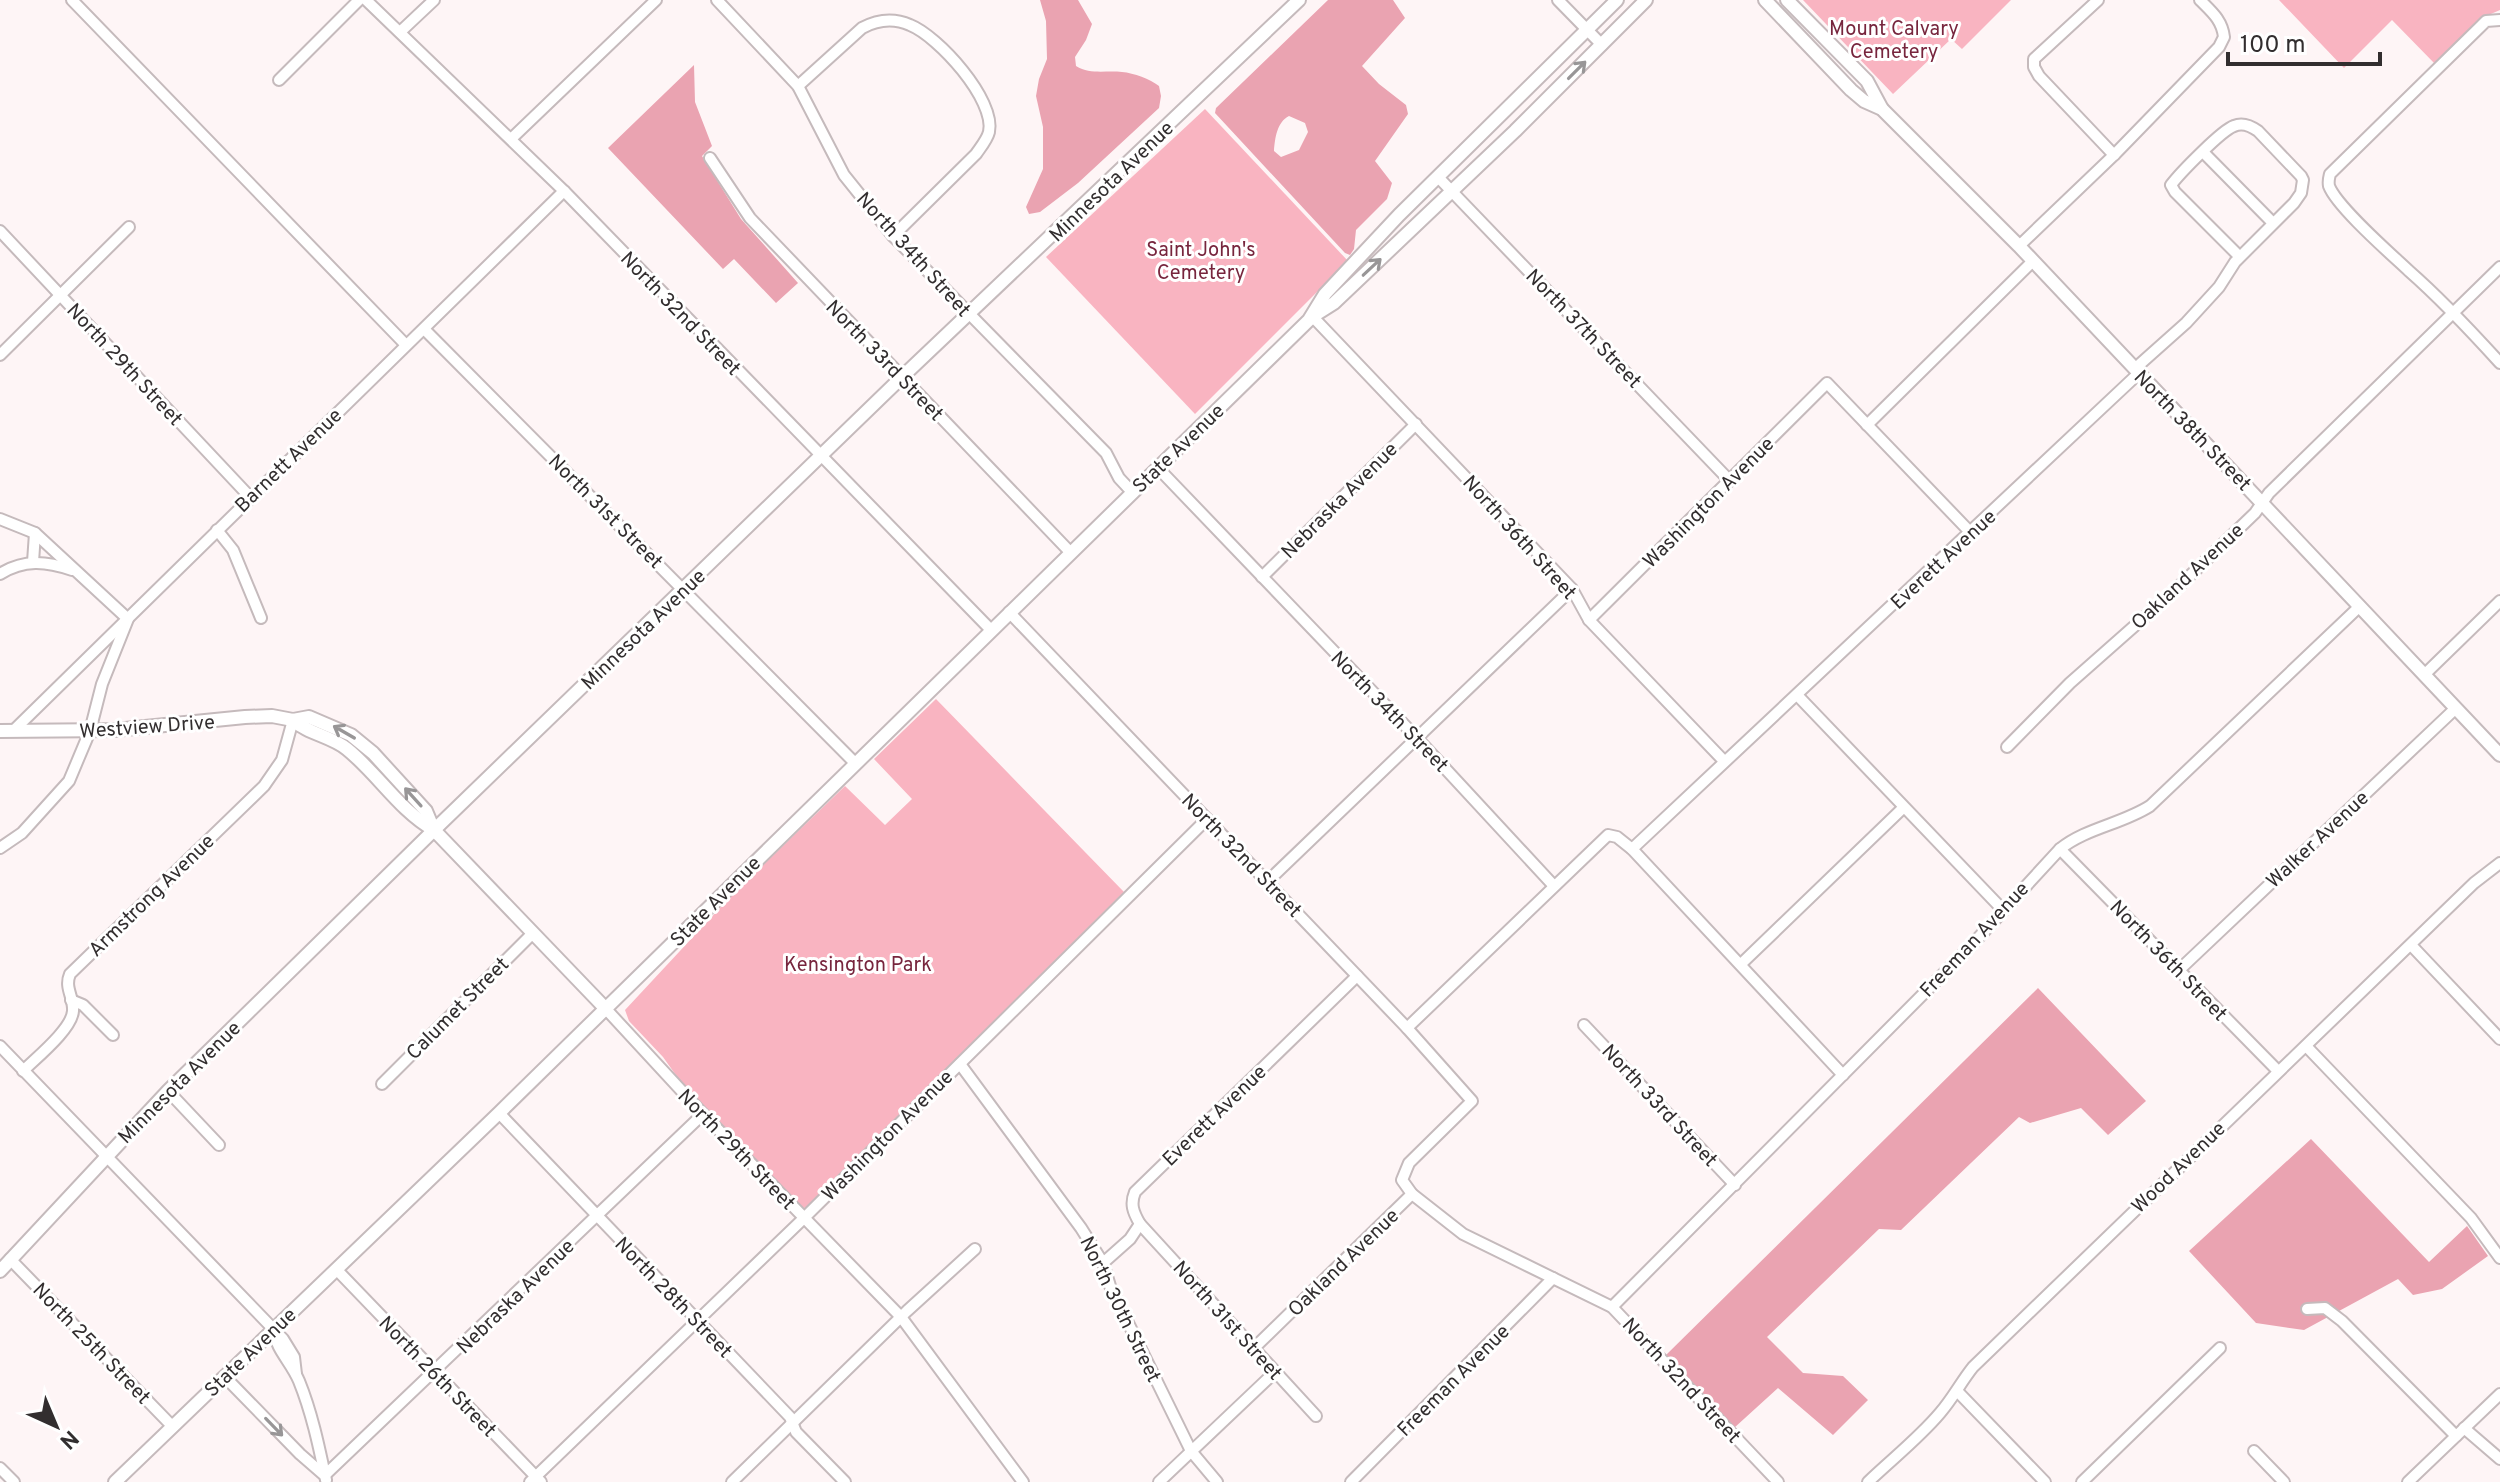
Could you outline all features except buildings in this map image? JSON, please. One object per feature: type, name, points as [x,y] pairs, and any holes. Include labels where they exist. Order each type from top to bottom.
[{"type":"main road","name":"Minnesota Avenue","points":[[0,1271],[168,1091],[434,830],[902,377],[1299,0]]},
{"type":"main road","name":"State Avenue","points":[[1312,316],[1325,294],[1617,0]]},
{"type":"main road","name":"State Avenue","points":[[115,1482],[499,1113],[1312,316],[1334,303],[1646,0]]},
{"type":"main road","name":"North 38th Street","points":[[1765,0],[1851,90],[1864,101],[1882,109]]},
{"type":"main road","name":"North 38th Street","points":[[1787,0],[1867,81],[1882,109],[2019,246],[2500,755]]},
{"type":"main road","name":"Westview Drive","points":[[7,731],[90,731],[196,724],[245,717],[272,716],[293,720],[344,747],[417,820],[434,830]]},
{"type":"main road","name":"North 29th Street","points":[[434,830],[605,1008]]},
{"type":"street","points":[[72,0],[406,345]]},
{"type":"street","points":[[279,80],[359,0]]},
{"type":"street","name":"North 32nd Street","points":[[366,0],[564,191],[991,630]]},
{"type":"street","points":[[400,32],[434,0]]},
{"type":"street","points":[[511,139],[656,0]]},
{"type":"street","name":"North 34th Street","points":[[717,0],[798,86],[844,175],[893,236],[1106,453],[1119,478],[1133,493]]},
{"type":"street","points":[[1558,0],[1602,45]]},
{"type":"street","points":[[2098,0],[2034,59],[2034,64],[2039,76],[2114,155]]},
{"type":"street","points":[[2019,246],[2114,155],[2219,47],[2224,37],[2220,20],[2200,0]]},
{"type":"street","points":[[2500,20],[2486,21],[2330,174],[2329,186],[2350,212],[2500,363]]},
{"type":"street","points":[[798,86],[862,28],[888,21],[912,25],[974,83],[988,114],[989,132],[983,144],[893,236]]},
{"type":"street","name":"Everett Avenue","points":[[1632,849],[2138,374],[2140,364],[2186,323],[2219,287],[2240,257],[2301,193],[2303,180],[2258,131],[2251,126],[2234,125],[2171,185],[2240,257]]},
{"type":"street","points":[[2203,152],[2273,223]]},
{"type":"street","name":"North 33rd Street","points":[[710,158],[750,218],[1071,553]]},
{"type":"street","name":"North 37th Street","points":[[1438,177],[1730,481]]},
{"type":"street","name":"Barnett Avenue","points":[[7,731],[128,619],[564,191]]},
{"type":"street","points":[[0,355],[129,227]]},
{"type":"street","name":"North 29th Street","points":[[0,231],[250,497]]},
{"type":"street","points":[[1971,533],[1867,425],[2033,261]]},
{"type":"street","name":"Oakland Avenue","points":[[2007,747],[2070,683],[2173,592],[2269,493],[2500,267]]},
{"type":"street","name":"North 36th Street","points":[[1312,316],[1572,589],[1589,620],[1724,761]]},
{"type":"street","name":"North 31st Street","points":[[424,329],[855,763]]},
{"type":"street","name":"Washington Avenue","points":[[1589,620],[1827,383],[1867,425]]},
{"type":"street","name":"Nebraska Avenue","points":[[1262,577],[1416,424]]},
{"type":"street","name":"North 34th Street","points":[[1158,468],[1554,886]]},
{"type":"street","points":[[0,519],[35,533],[128,619],[102,684],[90,731],[69,781],[22,833],[0,848]]},
{"type":"street","points":[[217,530],[233,550],[261,618]]},
{"type":"street","points":[[33,562],[35,533]]},
{"type":"street","points":[[0,574],[33,562],[52,563],[78,572]]},
{"type":"street","points":[[1268,881],[1572,589]]},
{"type":"street","points":[[2424,675],[2500,601]]},
{"type":"street","name":"Freeman Avenue","points":[[1612,1307],[1843,1075],[2060,849],[2071,840],[2117,823],[2150,806],[2360,606]]},
{"type":"street","name":"North 32nd Street","points":[[1009,612],[1268,881],[1472,1101]]},
{"type":"street","points":[[1798,696],[2003,910]]},
{"type":"street","name":"Walker Avenue","points":[[2179,970],[2456,708]]},
{"type":"street","name":"Armstrong Avenue","points":[[23,1071],[69,1025],[74,1009],[67,981],[70,974],[274,773],[282,760],[293,720]]},
{"type":"street","points":[[1741,964],[1903,808]]},
{"type":"street","name":"Washington Avenue","points":[[536,1480],[1207,819]]},
{"type":"street","points":[[1407,1028],[1608,835],[1617,837],[1632,849],[1843,1075]]},
{"type":"street","name":"North 36th Street","points":[[2060,849],[2278,1071]]},
{"type":"street","name":"Wood Avenue","points":[[1868,1482],[1937,1416],[1958,1392],[1960,1383],[1973,1367],[2474,883],[2500,863]]},
{"type":"street","name":"Calumet Street","points":[[382,1084],[533,933]]},
{"type":"street","points":[[2411,945],[2500,1039]]},
{"type":"street","name":"Everett Avenue","points":[[1140,1224],[1133,1212],[1135,1192],[1357,976]]},
{"type":"street","points":[[71,1000],[83,1005],[113,1035]]},
{"type":"street","name":"North 29th Street","points":[[605,1008],[803,1219],[901,1317],[1023,1482]]},
{"type":"street","name":"North 33rd Street","points":[[1584,1025],[1735,1185]]},
{"type":"street","points":[[0,1046],[273,1330],[276,1345],[296,1374],[311,1414],[326,1479]]},
{"type":"street","points":[[2306,1046],[2471,1218],[2500,1258]]},
{"type":"street","name":"North 30th Street","points":[[960,1064],[1081,1228],[1103,1263],[1110,1286],[1191,1451],[1217,1482]]},
{"type":"street","points":[[168,1091],[219,1145]]},
{"type":"street","name":"Oakland Avenue","points":[[1253,1349],[1412,1194],[1402,1180],[1409,1163],[1472,1101]]},
{"type":"street","name":"North 28th Street","points":[[499,1113],[790,1417],[796,1432],[845,1482]]},
{"type":"street","name":"Nebraska Avenue","points":[[326,1479],[703,1114]]},
{"type":"street","name":"North 32nd Street","points":[[1412,1194],[1463,1234],[1612,1307],[1778,1482]]},
{"type":"street","points":[[1103,1263],[1130,1239],[1140,1224]]},
{"type":"street","name":"North 31st Street","points":[[1140,1224],[1316,1416]]},
{"type":"street","points":[[732,1482],[975,1249]]},
{"type":"street","name":"North 25th Street","points":[[10,1259],[173,1427]]},
{"type":"street","name":"North 26th Street","points":[[336,1269],[536,1480]]},
{"type":"street","name":"Freeman Avenue","points":[[1351,1482],[1553,1278]]},
{"type":"street","points":[[2307,1309],[2325,1308],[2342,1321],[2460,1432],[2500,1459]]},
{"type":"street","points":[[2082,1482],[2220,1348]]},
{"type":"street","points":[[1159,1482],[1275,1372]]},
{"type":"street","points":[[225,1377],[326,1479]]},
{"type":"street","points":[[1958,1392],[2045,1482]]},
{"type":"street","points":[[2408,1482],[2500,1394]]},
{"type":"street","points":[[2254,1451],[2284,1482]]},
{"type":"street","points":[[0,1468],[14,1482]]},
{"type":"green space","name":"Mount Calvary Cemetery","points":[[1803,0],[2011,0],[1962,49],[1951,39],[1893,94]]},
{"type":"green space","points":[[2279,0],[2500,0],[2500,10],[2484,17],[2436,65],[2392,20],[2344,68]]},
{"type":"green space","name":"Saint John's Cemetery","points":[[1205,109],[1348,261],[1195,414],[1046,257]]},
{"type":"green space","name":"Kensington Park","points":[[936,699],[1124,892],[805,1208],[801,1207],[688,1092],[663,1057],[629,1021],[625,1010],[733,894],[845,786],[885,825],[912,799],[874,759]]},
{"type":"shaded area","points":[[1040,0],[1078,0],[1092,24],[1075,57],[1076,66],[1142,77],[1159,86],[1161,96],[1159,108],[1078,183],[1040,212],[1029,214],[1026,207],[1043,169],[1043,127],[1036,96],[1047,59],[1046,21]]},
{"type":"shaded area","points":[[1328,0],[1393,0],[1405,18],[1362,66],[1406,105],[1408,114],[1375,161],[1392,183],[1387,199],[1356,230],[1354,249],[1350,255],[1215,113],[1216,108]],"holes":[[[1289,116],[1305,123],[1308,132],[1299,150],[1281,157],[1274,151],[1277,131],[1285,119]]]},
{"type":"shaded area","points":[[694,65],[695,102],[712,146],[702,156],[741,219],[798,283],[776,303],[734,259],[723,269],[608,148]]},
{"type":"shaded area","points":[[2038,988],[2146,1101],[2108,1135],[2081,1108],[2030,1123],[2019,1117],[1901,1230],[1879,1229],[1767,1337],[1803,1373],[1843,1376],[1868,1400],[1833,1435],[1778,1388],[1734,1428],[1666,1355]]},
{"type":"shaded area","points":[[2311,1139],[2429,1262],[2467,1226],[2488,1256],[2442,1289],[2413,1295],[2398,1279],[2304,1330],[2256,1323],[2189,1251]]}]
